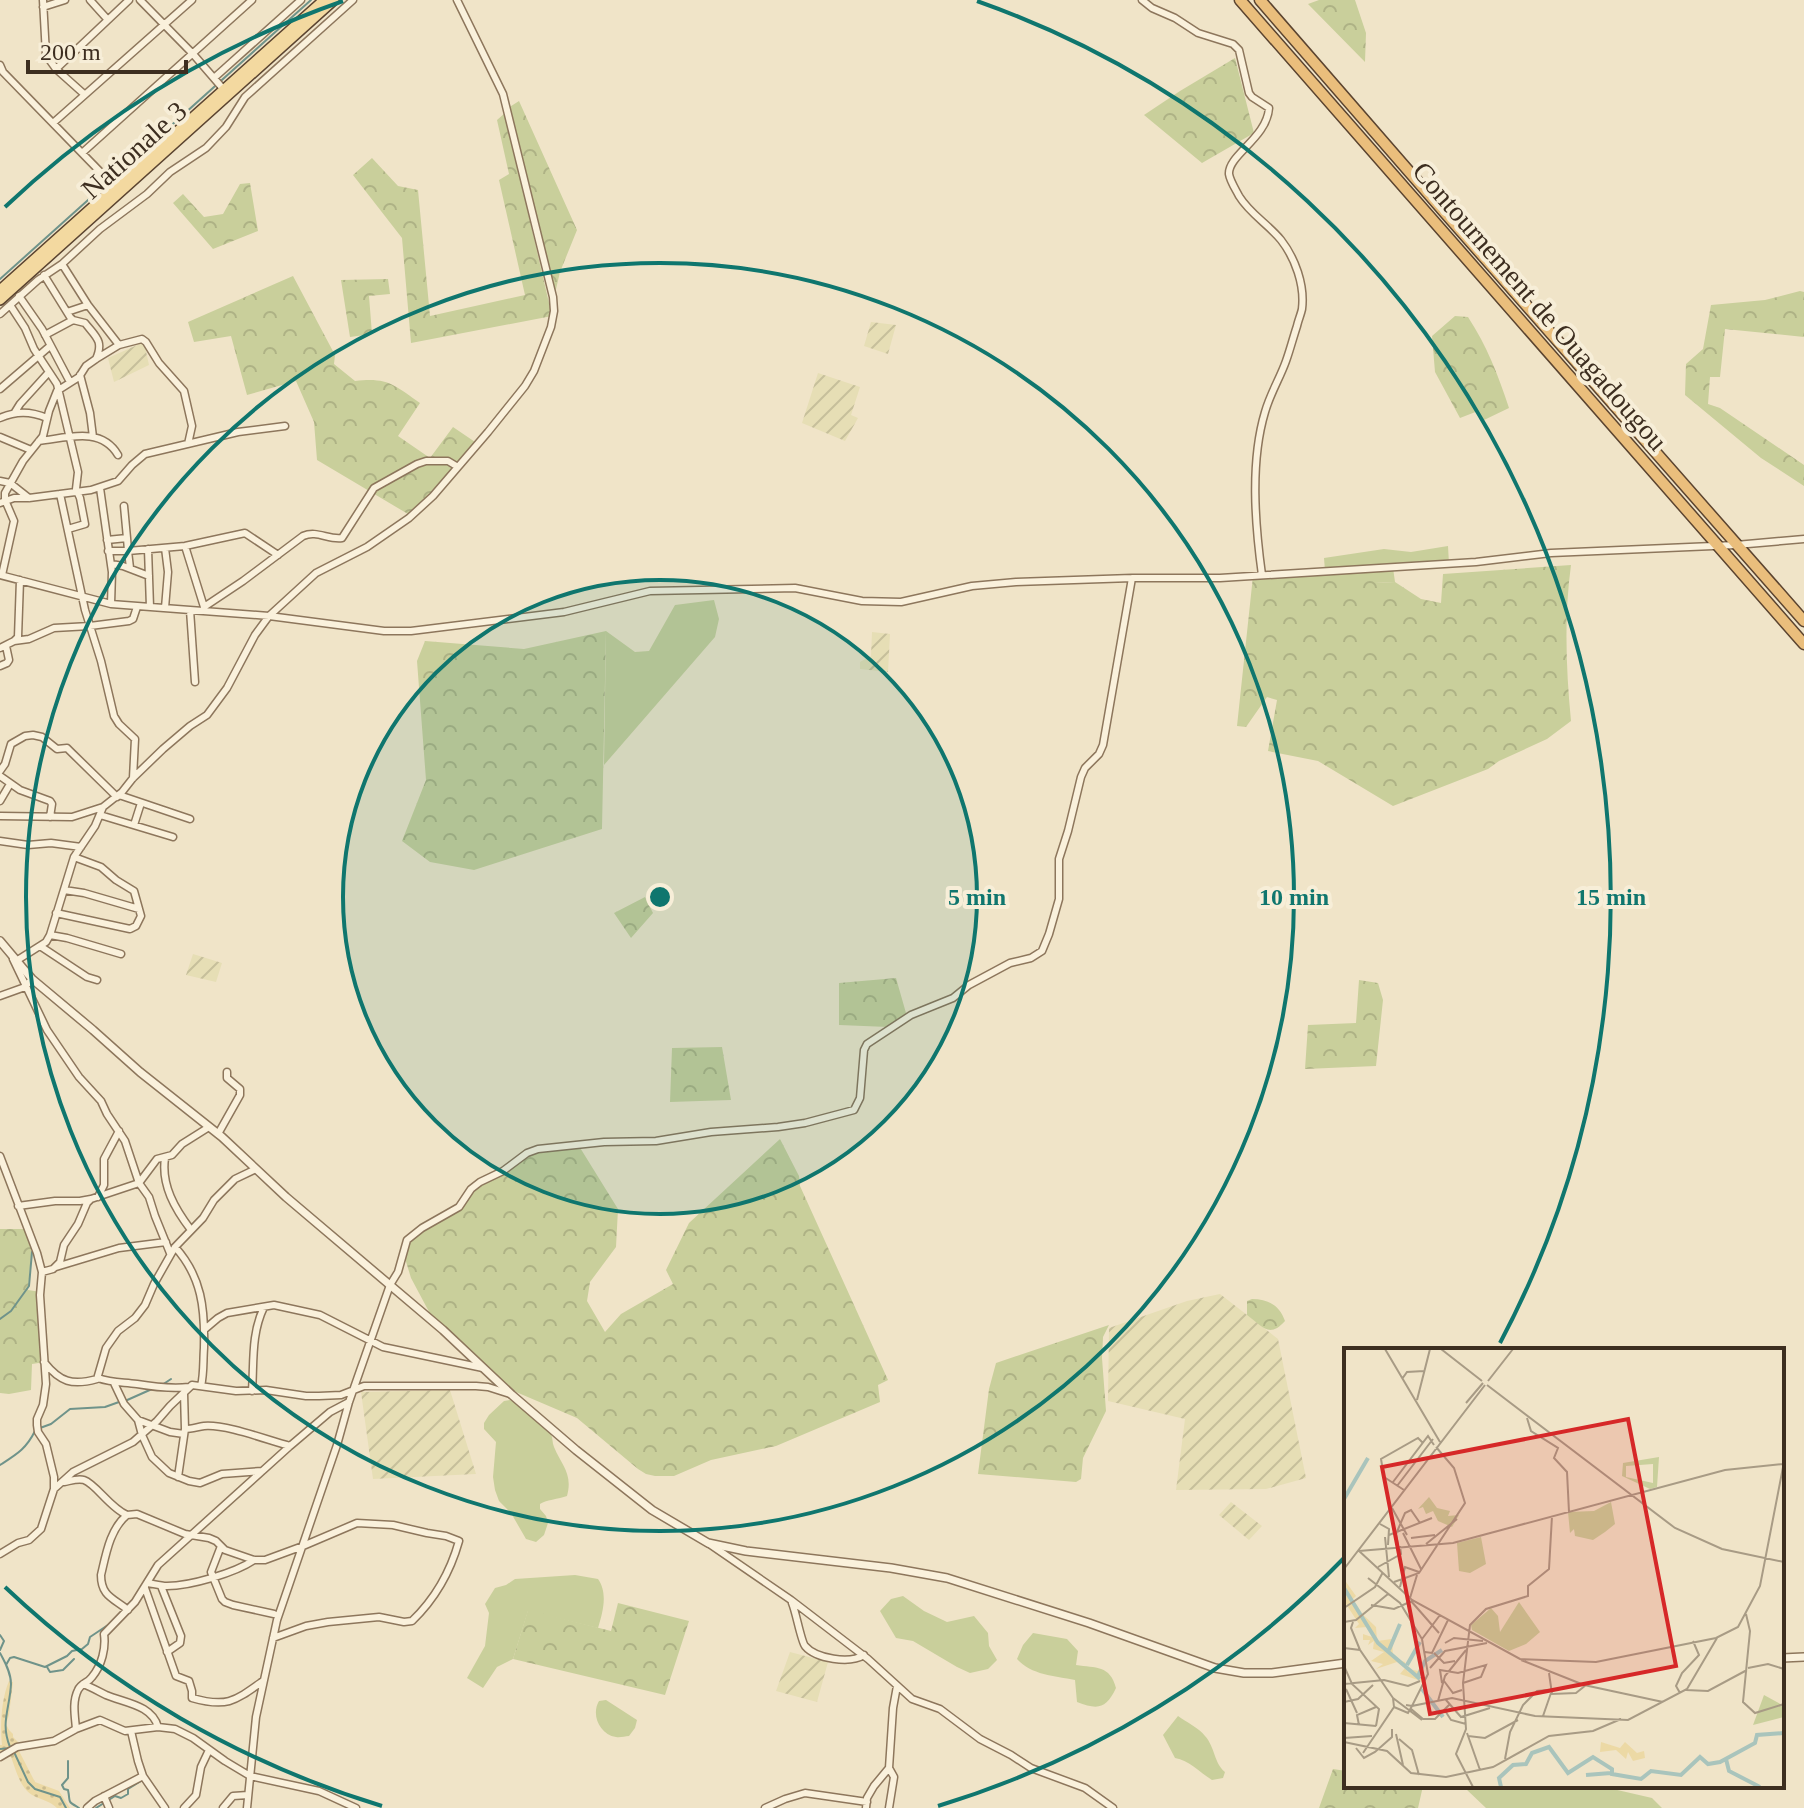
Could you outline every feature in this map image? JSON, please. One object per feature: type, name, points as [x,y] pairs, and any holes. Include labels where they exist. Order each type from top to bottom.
[{"type":"highway","name":"Contournement de Ouagadougou","points":[[1240,0],[1804,644]]},
{"type":"highway","name":"Contournement de Ouagadougou","points":[[1260,0],[1804,621]]},
{"type":"main road","name":"Nationale 3","points":[[0,290],[117,190],[324,0]]},
{"type":"main road","name":"Nationale 3","points":[[226,92],[334,0]]},
{"type":"main road","name":"Nationale 3","points":[[5,302],[117,190]]},
{"type":"street","points":[[65,0],[43,4],[46,55],[56,69],[84,94]]},
{"type":"street","points":[[90,0],[108,20]]},
{"type":"street","points":[[56,69],[129,0]]},
{"type":"street","points":[[140,0],[226,92]]},
{"type":"street","points":[[53,123],[192,0]]},
{"type":"street","points":[[82,153],[252,0]]},
{"type":"street","points":[[214,78],[301,0]]},
{"type":"street","points":[[0,314],[5,302],[19,296],[62,264],[170,172],[206,148],[226,127],[245,97],[353,0]]},
{"type":"street","points":[[0,816],[72,817],[103,807],[118,796],[133,778],[212,709],[269,616],[316,573],[367,547],[400,525],[433,496],[525,386],[541,356],[554,311],[553,297],[503,94],[457,0]]},
{"type":"street","points":[[1142,0],[1198,33],[1233,44],[1239,50],[1249,93],[1269,108],[1263,128],[1238,155],[1229,174],[1243,201],[1280,239],[1297,270],[1301,288],[1302,309],[1260,432],[1256,508],[1262,575]]},
{"type":"street","points":[[0,65],[3,72],[117,190]]},
{"type":"street","points":[[62,264],[119,345]]},
{"type":"street","points":[[44,275],[73,320],[85,323],[101,345],[96,359]]},
{"type":"street","points":[[19,296],[45,335],[70,382]]},
{"type":"street","points":[[5,302],[25,328],[57,384],[78,472],[76,485],[85,524],[68,529]]},
{"type":"street","points":[[67,312],[88,305]]},
{"type":"street","points":[[45,335],[73,320]]},
{"type":"street","points":[[90,329],[101,323]]},
{"type":"street","points":[[2,502],[10,483],[39,441],[57,391],[80,375],[86,366],[119,345],[144,340],[184,391],[192,426],[188,444]]},
{"type":"street","points":[[0,389],[50,346]]},
{"type":"street","points":[[15,412],[49,372]]},
{"type":"street","points":[[80,375],[93,437]]},
{"type":"street","points":[[0,418],[23,412],[47,418]]},
{"type":"street","points":[[2,502],[100,488],[118,481],[145,454],[238,432],[285,426]]},
{"type":"street","points":[[39,441],[70,436],[93,437],[105,441],[118,455]]},
{"type":"street","points":[[0,437],[31,450]]},
{"type":"street","points":[[205,609],[309,534],[342,538],[371,491],[417,464],[439,460],[458,467]]},
{"type":"street","points":[[0,481],[10,483],[29,498]]},
{"type":"street","points":[[100,488],[111,564],[111,604]]},
{"type":"street","points":[[91,490],[101,497]]},
{"type":"street","points":[[60,494],[114,716],[135,739],[133,778]]},
{"type":"street","points":[[2,502],[14,521],[1,575],[111,604],[205,609],[384,631],[411,631],[564,612],[650,591],[795,588],[862,601],[901,602],[972,586],[1132,578],[1220,578],[1476,562],[1551,553],[1804,539]]},
{"type":"street","points":[[124,506],[130,568]]},
{"type":"street","points":[[108,551],[185,546],[245,533],[278,555]]},
{"type":"street","points":[[107,540],[127,538]]},
{"type":"street","points":[[185,546],[205,609]]},
{"type":"street","points":[[165,548],[168,572],[165,608]]},
{"type":"street","points":[[148,549],[150,607]]},
{"type":"street","points":[[111,564],[149,576]]},
{"type":"street","points":[[141,572],[147,567]]},
{"type":"street","points":[[247,1808],[253,1735],[277,1620],[353,1390],[407,1240],[459,1207],[480,1182],[538,1149],[604,1142],[656,1141],[711,1132],[778,1127],[854,1110],[860,1098],[867,1044],[911,1015],[953,998],[969,985],[1010,963],[1031,958],[1042,951],[1059,899],[1059,859],[1081,777],[1103,745],[1132,578]]},
{"type":"street","points":[[14,641],[19,633],[20,580]]},
{"type":"street","points":[[0,666],[9,660],[3,647],[14,641],[29,639],[54,628],[129,621],[133,619],[137,607]]},
{"type":"street","points":[[190,610],[195,682]]},
{"type":"street","points":[[50,817],[50,801],[10,784],[0,771],[7,761],[11,744],[25,736],[38,736],[57,749],[67,748],[118,796],[190,819]]},
{"type":"street","points":[[0,801],[10,784]]},
{"type":"street","points":[[134,825],[141,803]]},
{"type":"street","points":[[14,957],[46,942],[74,857],[103,807]]},
{"type":"street","points":[[100,815],[173,837]]},
{"type":"street","points":[[0,841],[81,847]]},
{"type":"street","points":[[56,913],[130,929],[141,916],[135,894],[130,888],[101,867],[74,857]]},
{"type":"street","points":[[64,890],[139,909]]},
{"type":"street","points":[[50,935],[121,954]]},
{"type":"street","points":[[0,941],[32,979],[218,1134],[286,1197],[443,1330],[512,1395],[635,1498],[791,1600],[864,1655],[912,1699],[940,1709],[980,1739],[1031,1768],[1085,1788],[1113,1808]]},
{"type":"street","points":[[40,946],[87,977],[97,980]]},
{"type":"street","points":[[14,957],[47,1030],[79,1077],[101,1101],[125,1141],[139,1183],[149,1197],[166,1242],[187,1260],[192,1270],[203,1305],[205,1329],[201,1386]]},
{"type":"street","points":[[0,996],[25,987],[32,979]]},
{"type":"street","points":[[218,1134],[240,1095],[240,1089],[227,1078],[227,1072]]},
{"type":"street","points":[[18,1206],[80,1201],[139,1183],[157,1159],[172,1155],[182,1144],[209,1127]]},
{"type":"street","points":[[56,1267],[83,1209],[104,1185],[104,1159],[119,1131]]},
{"type":"street","points":[[0,1156],[42,1272],[40,1295],[46,1384],[37,1425],[54,1471],[54,1489],[41,1529],[29,1540],[0,1554]]},
{"type":"street","points":[[165,1158],[169,1194],[191,1230]]},
{"type":"street","points":[[98,1378],[106,1348],[118,1331],[135,1318],[145,1305],[173,1250],[235,1179],[256,1169]]},
{"type":"street","points":[[42,1272],[110,1250],[166,1242]]},
{"type":"street","points":[[205,1329],[227,1313],[274,1305],[320,1315],[389,1349],[483,1368]]},
{"type":"street","points":[[252,1391],[252,1356],[257,1321],[264,1307]]},
{"type":"street","points":[[44,1362],[53,1373],[65,1380],[85,1382],[98,1378],[158,1389],[186,1390],[201,1386],[319,1396],[341,1395],[364,1386],[476,1386],[512,1395]]},
{"type":"street","points":[[114,1383],[124,1404],[138,1420],[152,1457],[178,1477],[200,1483],[222,1474],[262,1471]]},
{"type":"street","points":[[54,1489],[73,1472],[133,1442],[186,1390]]},
{"type":"street","points":[[178,1477],[186,1390]]},
{"type":"street","points":[[76,1729],[78,1689],[92,1678],[100,1662],[106,1643],[104,1634],[128,1610],[158,1565],[290,1446],[330,1412],[349,1402]]},
{"type":"street","points":[[138,1420],[170,1432],[203,1426],[290,1446]]},
{"type":"street","points":[[63,1482],[87,1481],[118,1511],[127,1515],[137,1514],[192,1536],[209,1538],[225,1550],[254,1560],[265,1560],[357,1523],[393,1525],[459,1541],[444,1582],[412,1621],[379,1617],[328,1622],[273,1638]]},
{"type":"street","points":[[127,1515],[114,1530],[101,1575],[105,1594],[128,1610]]},
{"type":"street","points":[[708,1543],[746,1551],[891,1568],[947,1578],[1089,1623],[1215,1668],[1244,1673],[1272,1673],[1344,1663]]},
{"type":"street","points":[[221,1546],[211,1572],[222,1599],[227,1603],[274,1614]]},
{"type":"street","points":[[147,1585],[169,1586],[213,1577],[243,1568],[254,1560]]},
{"type":"street","points":[[147,1585],[176,1676],[189,1681],[191,1696],[214,1704],[232,1700],[263,1681]]},
{"type":"street","points":[[161,1586],[181,1636],[180,1643],[167,1652]]},
{"type":"street","points":[[791,1600],[804,1645],[824,1656],[846,1661],[857,1660],[864,1655]]},
{"type":"street","points":[[1784,1658],[1804,1657]]},
{"type":"street","points":[[83,1684],[144,1709],[155,1718],[158,1727]]},
{"type":"street","points":[[889,1808],[894,1777],[889,1768],[897,1686]]},
{"type":"street","points":[[0,1757],[17,1747],[54,1741],[100,1720],[120,1731],[158,1727],[175,1729],[250,1776],[319,1791],[356,1808]]},
{"type":"street","points":[[131,1731],[143,1776],[165,1808]]},
{"type":"street","points":[[184,1808],[196,1795],[201,1767],[209,1750]]},
{"type":"street","points":[[765,1808],[805,1793],[866,1805],[874,1786],[889,1768]]},
{"type":"street","points":[[87,1808],[143,1776]]},
{"type":"street","points":[[223,1808],[233,1796],[248,1795]]},
{"type":"street","points":[[104,1796],[109,1808]]},
{"type":"street","points":[[785,1799],[792,1808]]},
{"type":"shaded area","points":[[871,322],[896,325],[888,354],[864,346]]},
{"type":"shaded area","points":[[144,342],[149,365],[114,382],[108,358]]},
{"type":"shaded area","points":[[818,373],[860,387],[851,415],[858,418],[845,441],[802,423]]},
{"type":"shaded area","points":[[872,632],[890,634],[888,672],[860,669],[860,662],[871,656]]},
{"type":"shaded area","points":[[193,954],[222,963],[216,982],[186,975]]},
{"type":"shaded area","points":[[1220,1294],[1278,1339],[1306,1478],[1266,1489],[1176,1490],[1185,1419],[1108,1401],[1109,1328],[1187,1301]]},
{"type":"shaded area","points":[[450,1390],[476,1474],[373,1479],[361,1392]]},
{"type":"shaded area","points":[[1231,1502],[1262,1526],[1249,1540],[1219,1515]]},
{"type":"shaded area","points":[[790,1652],[828,1662],[817,1702],[776,1691]]},
{"type":"green space","points":[[1319,0],[1355,0],[1366,33],[1365,62],[1308,4]]},
{"type":"green space","points":[[1235,58],[1254,133],[1202,163],[1144,115]]},
{"type":"green space","points":[[519,101],[577,230],[560,272],[553,302],[508,108]]},
{"type":"green space","points":[[505,113],[552,316],[411,343],[402,238],[353,175],[372,158],[398,186],[418,190],[430,316],[525,295],[499,180],[509,174],[497,120]]},
{"type":"green space","points":[[250,183],[258,231],[213,249],[173,203],[183,194],[204,217],[223,214],[240,184]]},
{"type":"green space","points":[[293,276],[335,355],[334,364],[355,381],[383,381],[420,403],[398,436],[430,458],[453,427],[478,444],[413,517],[317,460],[314,422],[296,381],[247,395],[231,336],[194,342],[188,322]]},
{"type":"green space","points":[[388,279],[390,294],[369,296],[372,334],[350,337],[341,280]]},
{"type":"green space","points":[[1804,292],[1804,337],[1725,329],[1720,377],[1710,377],[1708,404],[1720,408],[1804,465],[1804,486],[1761,458],[1685,395],[1686,364],[1703,349],[1711,305],[1765,300]]},
{"type":"green space","points":[[1455,316],[1468,317],[1475,328],[1492,361],[1509,408],[1484,420],[1478,411],[1460,418],[1435,372],[1432,336]]},
{"type":"green space","points":[[1448,546],[1449,564],[1393,568],[1395,582],[1375,583],[1325,571],[1324,558],[1384,549],[1411,552]]},
{"type":"green space","points":[[1571,565],[1566,643],[1571,721],[1547,739],[1488,769],[1393,806],[1318,761],[1268,751],[1277,700],[1267,697],[1246,727],[1237,726],[1253,576],[1373,568],[1375,583],[1395,582],[1421,599],[1441,603],[1443,574]]},
{"type":"green space","points":[[714,600],[719,619],[715,637],[604,765],[606,631],[635,652],[649,651],[675,605]]},
{"type":"green space","points":[[606,631],[602,829],[474,870],[430,862],[402,841],[426,780],[417,661],[425,641],[524,649]]},
{"type":"green space","points":[[645,897],[653,913],[631,938],[614,913]]},
{"type":"green space","points":[[896,978],[906,1013],[888,1027],[839,1025],[839,983]]},
{"type":"green space","points":[[1359,980],[1378,983],[1383,1000],[1376,1066],[1305,1069],[1308,1025],[1356,1023]]},
{"type":"green space","points":[[722,1047],[731,1100],[670,1102],[672,1048]]},
{"type":"green space","points":[[780,1139],[888,1380],[878,1385],[880,1402],[776,1446],[711,1460],[674,1476],[646,1474],[577,1418],[516,1392],[435,1323],[411,1278],[404,1255],[408,1241],[423,1229],[461,1207],[473,1190],[527,1154],[579,1146],[618,1209],[616,1247],[590,1282],[587,1301],[605,1332],[621,1314],[673,1284],[666,1270],[689,1223]]},
{"type":"green space","points":[[0,1229],[27,1229],[32,1244],[28,1290],[41,1292],[45,1317],[45,1362],[32,1364],[31,1390],[9,1394],[0,1393]]},
{"type":"green space","points":[[1252,1299],[1273,1304],[1285,1321],[1270,1330],[1261,1326],[1247,1315],[1247,1301]]},
{"type":"green space","points":[[1109,1325],[1103,1337],[1102,1358],[1106,1411],[1083,1458],[1081,1479],[1076,1482],[978,1474],[989,1389],[996,1363]]},
{"type":"green space","points":[[510,1400],[549,1431],[568,1476],[567,1496],[540,1504],[548,1523],[544,1535],[536,1542],[526,1539],[511,1513],[499,1501],[495,1490],[496,1442],[484,1429],[484,1423],[504,1401]]},
{"type":"green space","points":[[575,1575],[598,1579],[601,1584],[604,1603],[598,1628],[528,1611],[513,1659],[497,1667],[483,1688],[467,1678],[485,1646],[489,1613],[485,1604],[495,1588],[515,1579]]},
{"type":"green space","points":[[903,1596],[947,1622],[974,1616],[988,1633],[989,1646],[997,1660],[988,1669],[970,1673],[913,1641],[896,1638],[880,1611],[891,1599]]},
{"type":"green space","points":[[618,1603],[689,1621],[665,1695],[513,1659],[528,1610],[611,1631]]},
{"type":"green space","points":[[1033,1633],[1067,1639],[1078,1651],[1076,1665],[1106,1671],[1116,1688],[1109,1700],[1096,1707],[1077,1702],[1075,1680],[1044,1674],[1017,1659]]},
{"type":"green space","points":[[606,1700],[637,1720],[629,1736],[616,1737],[601,1728],[596,1717],[597,1706],[599,1701]]},
{"type":"green space","points":[[1178,1716],[1208,1740],[1225,1772],[1223,1778],[1212,1780],[1175,1758],[1163,1735]]},
{"type":"green space","points":[[1333,1769],[1344,1771],[1344,1788],[1423,1788],[1418,1808],[1319,1808]]},
{"type":"green space","points":[[1609,1788],[1652,1798],[1662,1808],[1486,1808],[1466,1789]]},
{"type":"sand","points":[[9,1681],[13,1682],[6,1724],[19,1743],[19,1751],[35,1782],[59,1791],[70,1808],[57,1808],[29,1793],[19,1779],[11,1757],[0,1751],[3,1705]]},
{"type":"waterway","points":[[0,279],[311,0]]},
{"type":"waterway","points":[[0,1319],[11,1311],[29,1286],[32,1252]]},
{"type":"waterway","points":[[162,1385],[171,1379]]},
{"type":"waterway","points":[[125,1401],[152,1389]]},
{"type":"waterway","points":[[40,1428],[51,1424],[70,1409],[105,1407],[119,1402]]},
{"type":"waterway","points":[[0,1465],[20,1451],[35,1431]]},
{"type":"waterway","points":[[6,1665],[14,1657],[45,1667],[72,1651],[82,1649],[90,1637],[111,1623]]},
{"type":"waterway","points":[[0,1635],[4,1641],[0,1650]]},
{"type":"waterway","points":[[0,1653],[11,1680],[6,1723],[10,1747]]},
{"type":"waterway","points":[[47,1667],[50,1672],[63,1670],[74,1659]]},
{"type":"waterway","points":[[0,1749],[11,1748]]},
{"type":"waterway","points":[[14,1752],[28,1782],[35,1789],[60,1797],[66,1808]]},
{"type":"waterway","points":[[68,1761],[68,1778],[62,1785],[68,1790],[69,1800],[79,1808]]},
{"type":"waterway","points":[[96,1808],[115,1796],[121,1798],[128,1794],[128,1789],[141,1781]]}]
